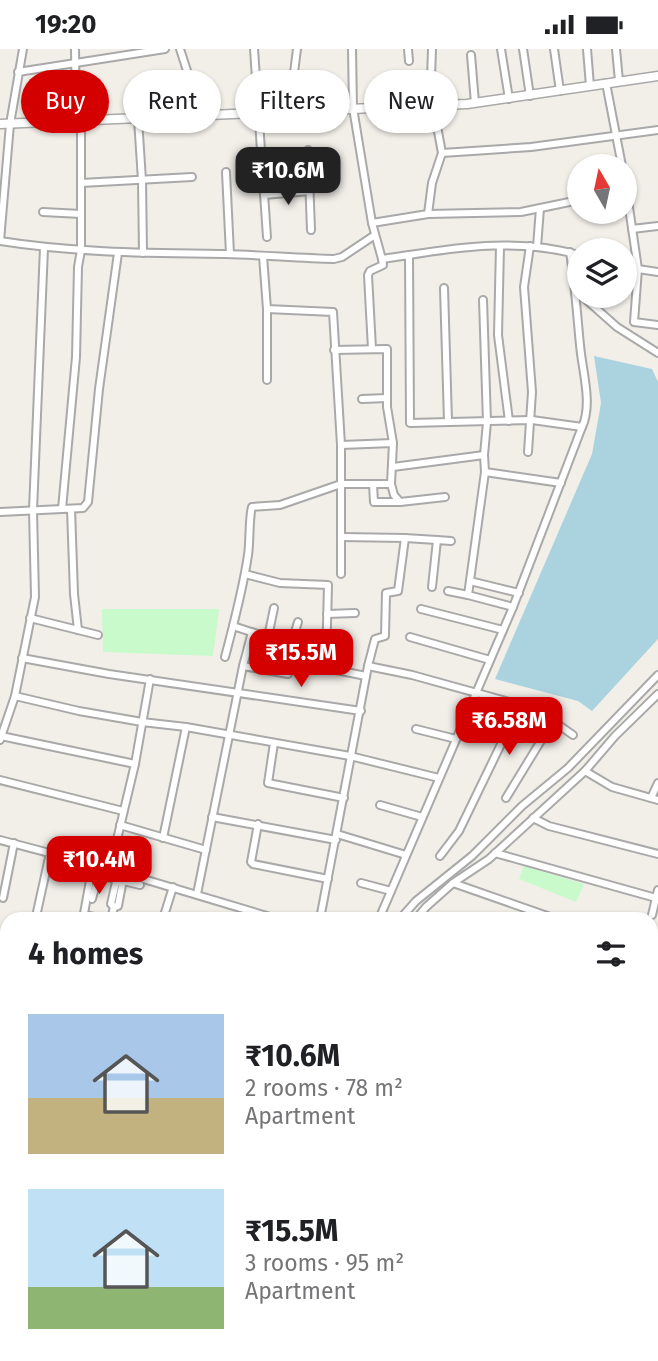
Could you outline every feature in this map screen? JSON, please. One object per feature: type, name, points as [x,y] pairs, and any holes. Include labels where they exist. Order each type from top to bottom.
[{"type":"street","points":[[23,49],[10,124],[0,241],[44,248],[118,253],[230,254],[334,259],[342,257],[375,235]]},
{"type":"street","points":[[75,49],[76,70]]},
{"type":"street","points":[[18,72],[165,49]]},
{"type":"street","points":[[180,49],[187,70]]},
{"type":"street","points":[[254,49],[255,70]]},
{"type":"street","points":[[294,70],[297,49]]},
{"type":"street","points":[[352,49],[352,108],[372,223],[383,265],[368,275],[372,349]]},
{"type":"street","points":[[408,49],[409,61]]},
{"type":"street","points":[[432,49],[432,70]]},
{"type":"street","points":[[501,49],[509,99]]},
{"type":"street","points":[[523,49],[530,96]]},
{"type":"street","points":[[554,49],[560,91]]},
{"type":"street","points":[[587,49],[590,86]]},
{"type":"street","points":[[616,49],[619,81]]},
{"type":"street","points":[[471,55],[475,103]]},
{"type":"street","points":[[458,104],[509,99],[658,76]]},
{"type":"street","points":[[606,83],[619,154]]},
{"type":"street","points":[[352,108],[364,108]]},
{"type":"street","points":[[0,124],[21,124]]},
{"type":"street","points":[[442,153],[531,147],[658,130]]},
{"type":"street","points":[[62,509],[76,357],[78,267],[81,250],[79,133]]},
{"type":"street","points":[[139,133],[143,253]]},
{"type":"street","points":[[259,133],[267,237]]},
{"type":"street","points":[[428,214],[432,183],[442,153],[438,133]]},
{"type":"street","points":[[307,150],[311,230]]},
{"type":"street","points":[[226,172],[230,254]]},
{"type":"street","points":[[81,183],[192,177]]},
{"type":"street","points":[[264,195],[310,191]]},
{"type":"street","points":[[372,223],[428,214],[521,212],[567,202]]},
{"type":"street","points":[[528,452],[532,391],[524,287],[540,208]]},
{"type":"street","points":[[43,212],[81,214]]},
{"type":"street","points":[[631,224],[638,269],[634,322]]},
{"type":"street","points":[[632,229],[658,226]]},
{"type":"street","points":[[382,258],[465,246],[533,246],[567,252]]},
{"type":"street","points":[[500,246],[498,335],[509,421]]},
{"type":"street","points":[[44,248],[33,510],[34,597],[15,696],[0,738],[135,764]]},
{"type":"street","points":[[0,512],[83,508],[88,502],[99,389],[118,253]]},
{"type":"street","points":[[409,254],[410,423],[532,420],[582,427]]},
{"type":"street","points":[[263,256],[267,310],[267,380]]},
{"type":"street","points":[[638,269],[658,272]]},
{"type":"street","points":[[444,288],[448,421]]},
{"type":"street","points":[[468,595],[485,472],[487,422],[483,300]]},
{"type":"street","points":[[382,912],[519,593],[586,419],[580,308]]},
{"type":"street","points":[[595,308],[658,353]]},
{"type":"street","points":[[267,310],[333,312],[341,445],[341,574]]},
{"type":"street","points":[[622,330],[634,322],[658,325]]},
{"type":"street","points":[[334,350],[388,351],[387,398],[393,443],[391,484],[394,495],[400,502]]},
{"type":"street","points":[[362,399],[387,398]]},
{"type":"street","points":[[341,445],[393,443]]},
{"type":"street","points":[[393,467],[484,455]]},
{"type":"street","points":[[485,472],[561,483]]},
{"type":"street","points":[[225,657],[245,574],[253,507],[280,505],[341,484],[391,484]]},
{"type":"street","points":[[373,484],[374,502],[445,497]]},
{"type":"street","points":[[71,509],[78,630]]},
{"type":"street","points":[[341,537],[451,541]]},
{"type":"street","points":[[321,912],[368,666],[375,639],[385,636],[386,593],[398,591],[405,538]]},
{"type":"street","points":[[432,587],[437,540]]},
{"type":"street","points":[[245,574],[279,583],[326,584],[328,667],[366,676]]},
{"type":"street","points":[[470,581],[519,593]]},
{"type":"street","points":[[448,591],[513,607]]},
{"type":"street","points":[[268,637],[274,608]]},
{"type":"street","points":[[421,609],[503,630]]},
{"type":"street","points":[[327,614],[355,613]]},
{"type":"street","points":[[30,618],[99,635]]},
{"type":"street","points":[[233,626],[291,645],[298,622]]},
{"type":"street","points":[[197,894],[252,632]]},
{"type":"street","points":[[410,637],[490,660]]},
{"type":"street","points":[[22,659],[360,712]]},
{"type":"street","points":[[243,666],[288,674]]},
{"type":"street","points":[[368,666],[520,705],[553,721],[573,736]]},
{"type":"street","points":[[406,912],[472,856],[522,806],[568,768],[658,675]]},
{"type":"street","points":[[110,869],[135,764],[150,679]]},
{"type":"street","points":[[422,912],[453,883],[495,853],[585,771],[615,736],[658,694]]},
{"type":"street","points":[[15,696],[79,711],[350,756],[439,778]]},
{"type":"street","points":[[440,856],[459,831],[520,705]]},
{"type":"street","points":[[506,798],[553,721]]},
{"type":"street","points":[[163,838],[186,727]]},
{"type":"street","points":[[416,729],[456,739]]},
{"type":"street","points":[[274,743],[268,783],[344,798]]},
{"type":"street","points":[[585,771],[605,784],[655,799],[658,783]]},
{"type":"street","points":[[0,780],[123,811]]},
{"type":"street","points":[[380,805],[422,817]]},
{"type":"street","points":[[212,817],[337,837],[406,855]]},
{"type":"street","points":[[533,818],[549,826],[658,854]]},
{"type":"street","points":[[258,824],[251,862],[328,879]]},
{"type":"street","points":[[120,825],[206,850]]},
{"type":"street","points":[[0,840],[110,869],[120,878],[140,885]]},
{"type":"street","points":[[3,898],[13,843]]},
{"type":"street","points":[[37,912],[50,853]]},
{"type":"street","points":[[495,853],[656,898]]},
{"type":"street","points":[[84,912],[93,864]]},
{"type":"street","points":[[93,899],[98,877],[103,876],[173,887],[255,912]]},
{"type":"street","points":[[113,912],[114,907],[111,904],[115,883],[120,878]]},
{"type":"street","points":[[361,883],[391,891]]},
{"type":"street","points":[[453,883],[536,912]]},
{"type":"street","points":[[165,912],[173,887]]},
{"type":"street","points":[[653,912],[658,890]]},
{"type":"green space","points":[[102,609],[219,609],[213,656],[103,652]]},
{"type":"green space","points":[[524,866],[584,884],[576,902],[519,879]]},
{"type":"water","points":[[594,356],[652,369],[658,382],[658,639],[592,711],[578,701],[495,679],[592,454],[601,403]]}]
